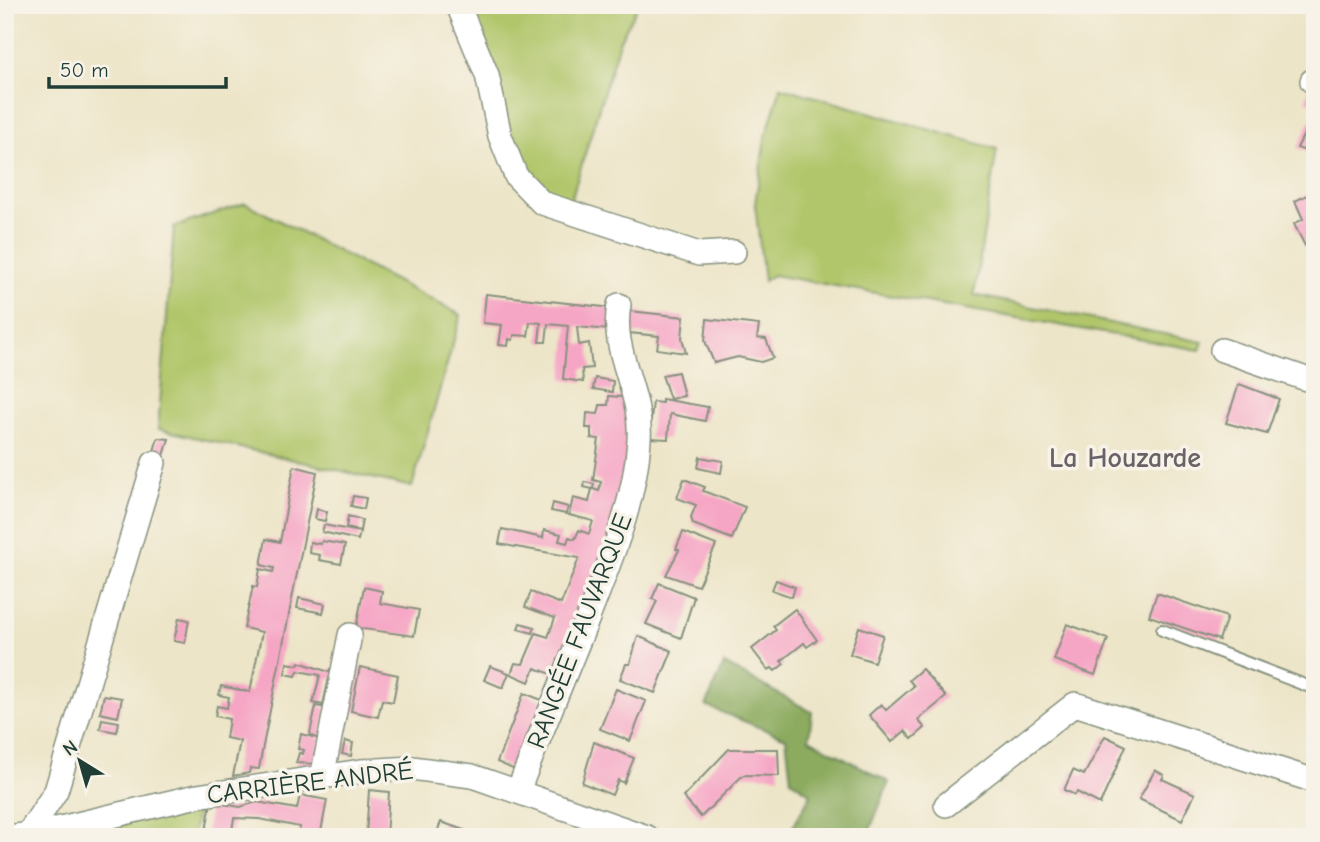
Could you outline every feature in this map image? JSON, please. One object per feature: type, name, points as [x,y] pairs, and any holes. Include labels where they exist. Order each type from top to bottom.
[{"type":"street","points":[[458,5],[487,75],[499,136],[516,176],[542,203],[699,254],[734,252]]},
{"type":"street","name":"RANGÉE FAUVARQUE","points":[[518,791],[622,531],[635,475],[640,438],[638,407],[616,331],[619,305]]},
{"type":"street","points":[[1222,350],[1315,382]]},
{"type":"street","points":[[19,835],[56,791],[154,463]]},
{"type":"street","points":[[322,778],[350,635]]},
{"type":"street","points":[[946,805],[1075,704],[1315,781]]},
{"type":"street","name":"CARRIÈRE ANDRÉ","points":[[19,835],[171,801],[389,769],[433,769],[472,776],[647,837]]},
{"type":"lane","points":[[1162,630],[1315,689]]},
{"type":"green space","points":[[475,5],[638,5],[619,42],[567,213],[516,176],[465,20]]},
{"type":"green space","points":[[781,87],[997,149],[974,295],[1203,342],[1200,350],[773,275],[764,281],[755,204],[765,139]]},
{"type":"green space","points":[[245,203],[461,315],[412,487],[158,429],[174,227]]},
{"type":"green space","points":[[724,664],[812,712],[809,739],[889,782],[867,837],[787,837],[811,794],[791,780],[786,738],[706,706]]},
{"type":"green space","points":[[198,802],[193,837],[47,837]]},
{"type":"building","points":[[1309,90],[1315,92],[1315,104],[1306,100]]},
{"type":"building","points":[[1315,112],[1315,152],[1314,154],[1297,148]]},
{"type":"building","points":[[1315,191],[1315,242],[1305,246],[1294,224],[1303,219],[1295,201]]},
{"type":"building","points":[[486,294],[612,308],[610,330],[577,327],[579,345],[589,343],[592,368],[582,369],[583,382],[563,379],[568,326],[548,324],[546,342],[539,342],[541,323],[530,322],[528,336],[514,335],[513,340],[509,339],[508,346],[499,345],[502,325],[483,323]]},
{"type":"building","points":[[621,310],[684,317],[682,338],[686,353],[657,349],[659,336],[619,332]]},
{"type":"building","points":[[707,319],[759,325],[757,338],[766,339],[773,358],[761,362],[738,357],[714,363],[705,341]]},
{"type":"building","points":[[678,372],[684,396],[670,399],[662,375]]},
{"type":"building","points":[[595,378],[613,381],[612,392],[593,389]]},
{"type":"building","points":[[1239,384],[1279,399],[1267,434],[1226,423]]},
{"type":"building","points":[[609,396],[632,398],[630,461],[616,529],[557,676],[535,668],[529,682],[511,674],[515,663],[523,664],[536,633],[548,637],[555,618],[525,607],[531,592],[561,604],[579,558],[499,544],[502,529],[543,538],[544,530],[561,534],[559,541],[567,543],[569,537],[575,539],[579,530],[589,534],[593,521],[569,515],[573,498],[589,502],[592,489],[584,487],[585,482],[594,484],[593,489],[599,491],[601,482],[593,480],[599,439],[591,438],[591,428],[586,428],[587,413],[598,414],[600,405],[608,405]]},
{"type":"building","points":[[662,399],[708,407],[705,421],[670,414],[668,439],[649,438],[653,402],[662,403]]},
{"type":"building","points":[[158,438],[169,439],[163,459],[152,457]]},
{"type":"building","points":[[700,457],[723,461],[721,473],[698,468]]},
{"type":"building","points":[[294,466],[317,472],[259,769],[250,768],[249,773],[233,776],[240,741],[226,738],[229,719],[215,716],[217,706],[227,708],[229,697],[219,695],[221,686],[250,692],[262,632],[244,628],[253,586],[257,587],[260,569],[273,572],[274,568],[261,565],[266,539],[280,542]]},
{"type":"building","points":[[684,479],[705,487],[703,491],[745,507],[732,539],[693,524],[691,517],[696,505],[677,498]]},
{"type":"building","points":[[353,496],[366,498],[364,509],[351,506]]},
{"type":"building","points":[[553,503],[568,507],[566,514],[551,511]]},
{"type":"building","points":[[317,509],[327,512],[325,521],[315,519]]},
{"type":"building","points":[[348,516],[362,520],[360,531],[346,528]]},
{"type":"building","points":[[324,525],[360,532],[358,540],[322,532]]},
{"type":"building","points":[[683,532],[716,545],[698,586],[666,575],[679,550],[676,549]]},
{"type":"building","points":[[322,541],[345,545],[341,564],[319,560],[320,555],[309,553],[310,542],[321,544]]},
{"type":"building","points":[[776,580],[795,587],[792,597],[772,590]]},
{"type":"building","points":[[659,583],[694,597],[681,638],[646,624],[657,601],[652,599]]},
{"type":"building","points":[[364,587],[382,591],[380,603],[419,610],[414,636],[356,628]]},
{"type":"building","points":[[1157,593],[1227,617],[1219,640],[1149,616]]},
{"type":"building","points":[[299,598],[325,604],[323,613],[297,608]]},
{"type":"building","points":[[795,609],[817,640],[807,647],[804,643],[781,661],[784,664],[775,671],[772,668],[768,670],[752,649],[776,630],[773,626]]},
{"type":"building","points":[[179,618],[189,620],[185,643],[174,641]]},
{"type":"building","points":[[520,623],[535,627],[533,633],[518,629]]},
{"type":"building","points":[[1067,624],[1108,639],[1095,675],[1054,660]]},
{"type":"building","points":[[859,627],[883,635],[874,662],[850,654]]},
{"type":"building","points":[[638,636],[672,651],[655,693],[620,679],[626,664],[630,664]]},
{"type":"building","points":[[299,662],[329,672],[330,669],[336,670],[334,678],[329,678],[323,705],[313,703],[320,675],[298,671],[296,676],[285,674],[287,663],[298,665]]},
{"type":"building","points":[[490,666],[509,673],[503,688],[484,680]]},
{"type":"building","points":[[360,667],[398,675],[393,702],[382,700],[378,717],[351,711]]},
{"type":"building","points":[[922,669],[946,697],[918,720],[925,728],[912,739],[905,731],[892,742],[869,715],[881,704],[886,710],[914,686],[909,680]]},
{"type":"building","points":[[616,689],[646,701],[630,741],[600,729]]},
{"type":"building","points":[[524,693],[547,702],[515,770],[497,762]]},
{"type":"building","points":[[104,695],[122,698],[118,717],[100,713]]},
{"type":"building","points":[[316,706],[327,708],[320,738],[313,737],[310,733]]},
{"type":"building","points":[[102,719],[119,722],[117,732],[100,729]]},
{"type":"building","points":[[301,734],[320,739],[318,764],[296,763],[299,753],[303,754],[304,750],[298,749]]},
{"type":"building","points":[[1105,736],[1126,746],[1100,804],[1077,792],[1075,795],[1064,790],[1073,770],[1084,775]]},
{"type":"building","points":[[345,741],[353,743],[351,756],[342,754]]},
{"type":"building","points":[[594,742],[634,758],[624,783],[618,780],[612,795],[582,783]]},
{"type":"building","points":[[729,749],[778,749],[779,776],[743,775],[701,817],[683,797]]},
{"type":"building","points":[[1155,770],[1164,775],[1162,779],[1195,794],[1182,820],[1139,799]]},
{"type":"building","points":[[369,790],[389,792],[386,837],[366,837]]},
{"type":"building","points":[[300,795],[327,800],[320,837],[298,837],[300,827],[259,819],[234,818],[231,837],[205,837],[211,802],[240,807],[257,802],[297,809]]},
{"type":"building","points":[[441,822],[481,836],[481,837],[435,837]]},
{"type":"district","name":"La Houzarde","points":[[1125,458]]}]
